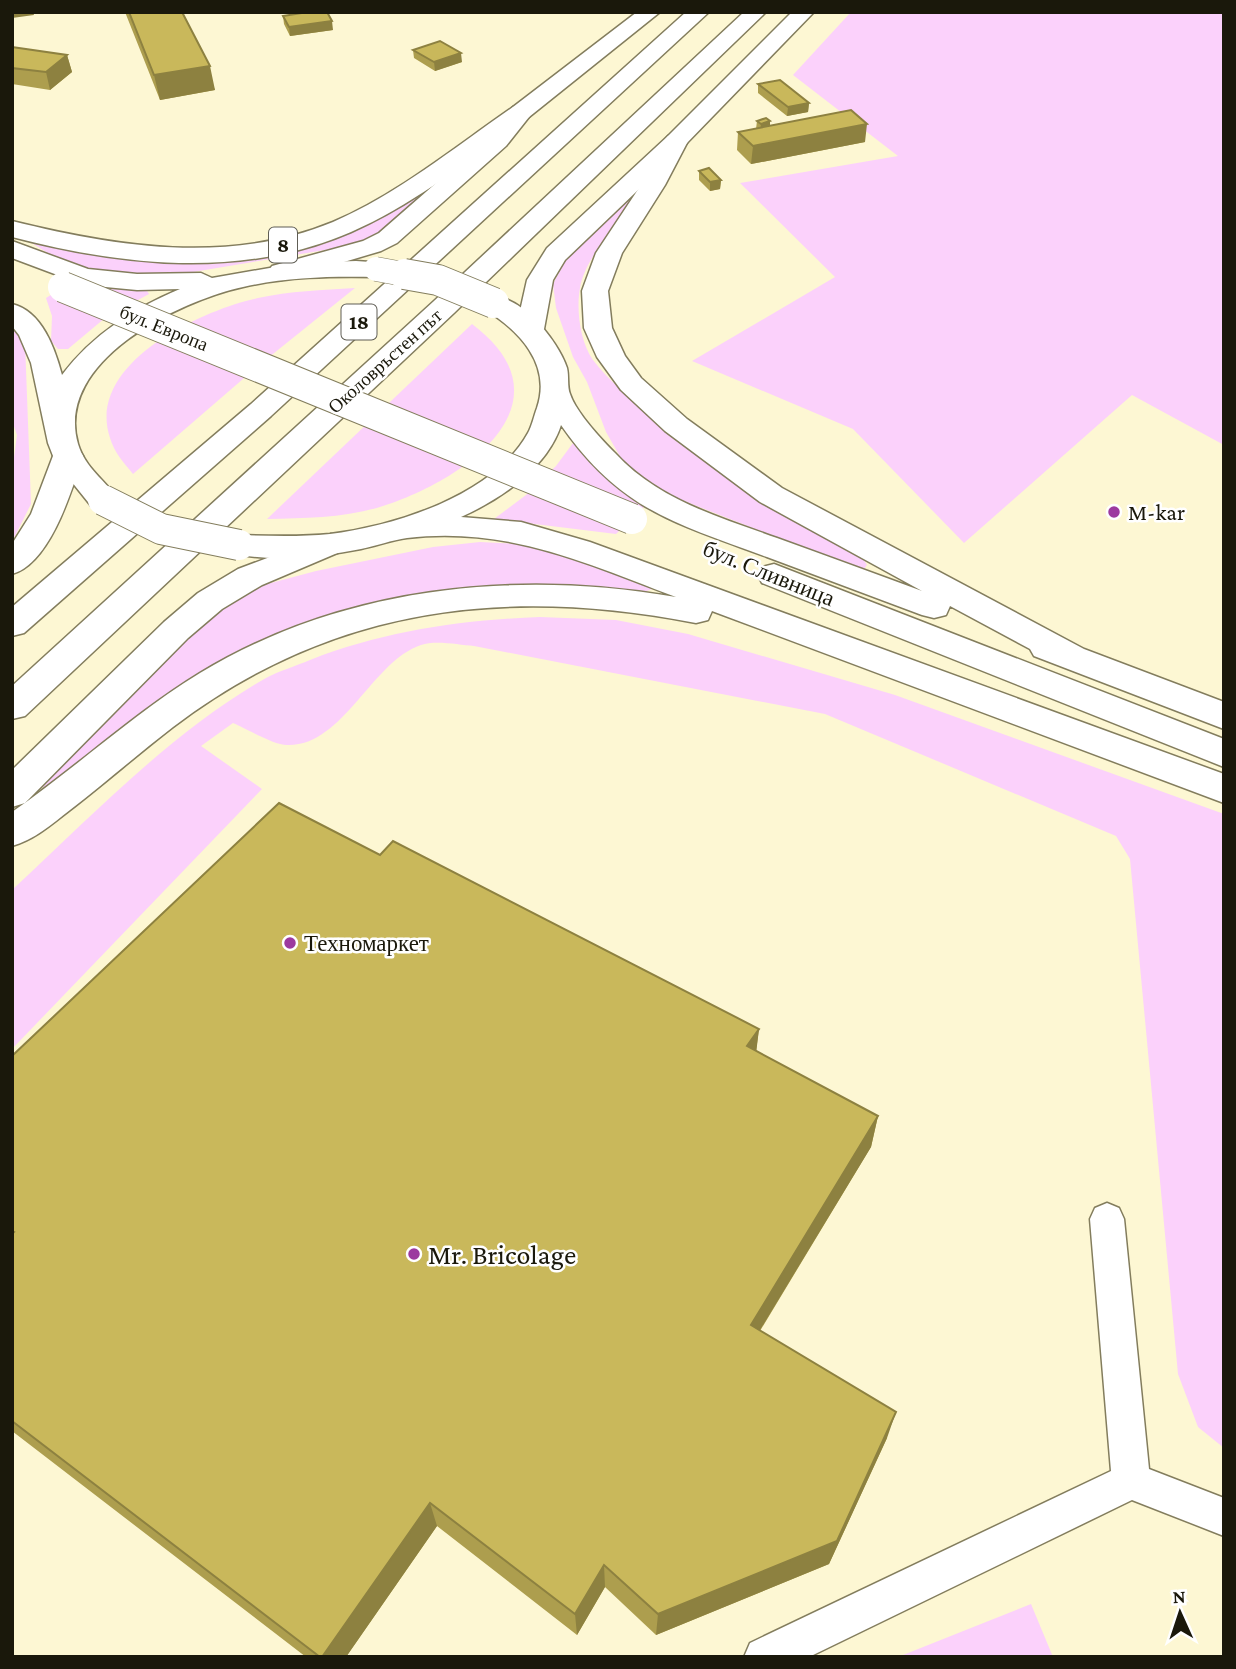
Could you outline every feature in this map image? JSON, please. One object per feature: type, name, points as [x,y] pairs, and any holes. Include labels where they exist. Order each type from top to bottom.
[{"type":"main road","name":"8","points":[[12,229],[73,244],[158,256],[232,254],[303,241],[341,228],[385,204],[521,112],[650,12]]},
{"type":"main road","name":"18","points":[[12,625],[298,377],[699,12]]},
{"type":"main road","name":"Околовръстен път","points":[[12,707],[444,307],[756,12]]},
{"type":"main road","points":[[530,329],[535,288],[545,266],[676,141],[804,12]]},
{"type":"main road","points":[[281,272],[372,246],[388,238],[498,141],[521,112]]},
{"type":"main road","points":[[676,141],[653,185],[609,253],[595,291],[598,328],[611,357],[631,384],[676,425],[771,495],[1071,657]]},
{"type":"main road","name":"бул. Европа","points":[[12,249],[84,277],[137,282],[181,282],[252,277]]},
{"type":"main road","name":"бул. Европа","points":[[12,268],[316,390]]},
{"type":"main road","points":[[12,312],[24,319],[35,335],[64,445],[85,483],[103,500],[161,529],[239,545],[289,547],[331,544],[404,528],[443,514],[477,496],[506,476],[529,454],[552,414],[555,394],[550,361],[530,329],[494,303],[438,280],[376,269],[342,268],[281,272],[219,285],[159,308],[109,340],[75,379],[65,400],[64,445],[51,507],[38,531],[12,564]]},
{"type":"main road","name":"бул. Сливница","points":[[316,390],[632,519],[1224,754]]},
{"type":"main road","name":"бул. Сливница","points":[[555,394],[592,450],[614,472],[639,492],[675,512],[1224,716]]},
{"type":"main road","name":"бул. Сливница","points":[[404,528],[483,527],[521,532],[579,549],[1224,789]]},
{"type":"main road","points":[[12,793],[176,630],[210,601],[250,577],[331,544]]},
{"type":"main road","points":[[12,832],[60,800],[144,728],[214,681],[276,648],[336,626],[414,608],[481,597],[557,594],[640,601],[807,634]]},
{"type":"lane","points":[[1107,1219],[1131,1481]]},
{"type":"lane","points":[[764,1657],[1131,1481],[1224,1517]]},
{"type":"shaded area","points":[[851,12],[1224,12],[1224,445],[1132,395],[964,543],[853,429],[692,361],[835,277],[740,183],[898,156],[793,75]]},
{"type":"shaded area","points":[[420,197],[419,201],[372,236],[355,245],[163,277],[80,268],[56,258],[30,242],[167,263],[251,257]]},
{"type":"shaded area","points":[[628,199],[633,201],[594,254],[580,288],[580,325],[593,360],[618,388],[672,433],[751,490],[863,559],[867,565],[864,569],[854,568],[646,486],[622,460],[606,432],[587,382],[573,357],[556,308],[553,284],[570,252]]},
{"type":"shaded area","points":[[76,279],[111,288],[147,291],[149,294],[105,318],[68,349],[58,349],[51,341],[52,316],[46,298]]},
{"type":"shaded area","points":[[355,288],[258,366],[133,474],[114,448],[107,411],[115,386],[131,364],[154,344],[208,314],[235,304],[282,294]]},
{"type":"shaded area","points":[[472,324],[502,353],[513,382],[511,410],[496,435],[474,458],[445,478],[383,506],[340,515],[267,519]]},
{"type":"shaded area","points":[[12,327],[25,342],[31,504],[12,542],[12,472],[17,435],[12,421]]},
{"type":"shaded area","points":[[573,443],[611,477],[648,503],[616,534],[494,519],[526,495],[556,466]]},
{"type":"shaded area","points":[[480,542],[540,545],[647,584],[652,589],[644,592],[520,584],[461,590],[303,627],[211,667],[151,707],[46,789],[40,784],[196,626],[248,589],[316,571],[433,547]]},
{"type":"shaded area","points":[[540,617],[616,620],[688,634],[895,695],[1224,814],[1224,1448],[1198,1427],[1178,1374],[1130,859],[1116,836],[825,714],[474,646],[440,643],[421,645],[403,654],[341,718],[325,732],[307,742],[282,744],[233,723],[201,746],[262,789],[12,1049],[12,890],[165,749],[231,700],[266,678],[338,650],[394,634],[452,624]]},
{"type":"shaded area","points":[[1031,1604],[1053,1657],[898,1657]]},
{"type":"building","points":[[129,12],[182,12],[210,66],[154,75]]},
{"type":"building","points":[[327,12],[332,21],[289,27],[283,16]]},
{"type":"building","points":[[440,41],[461,53],[434,62],[413,50]]},
{"type":"building","points":[[12,47],[67,55],[46,72],[12,68]]},
{"type":"building","points":[[780,80],[809,103],[788,107],[758,84]]},
{"type":"building","points":[[851,110],[867,124],[753,146],[738,132]]},
{"type":"building","points":[[766,118],[770,121],[761,124],[757,121]]},
{"type":"building","points":[[709,168],[721,180],[710,182],[699,171]]},
{"type":"building","name":"Mr. Bricolage","points":[[279,803],[380,855],[393,841],[759,1029],[747,1046],[878,1116],[751,1325],[896,1412],[837,1541],[658,1614],[604,1565],[575,1614],[430,1503],[320,1657],[12,1421],[12,1056]]},
{"type":"place","name":"M-kar","points":[[1114,512]]},
{"type":"place","name":"Техномаркет","points":[[290,943]]},
{"type":"place","name":"Mr. Bricolage","points":[[414,1254]]}]
